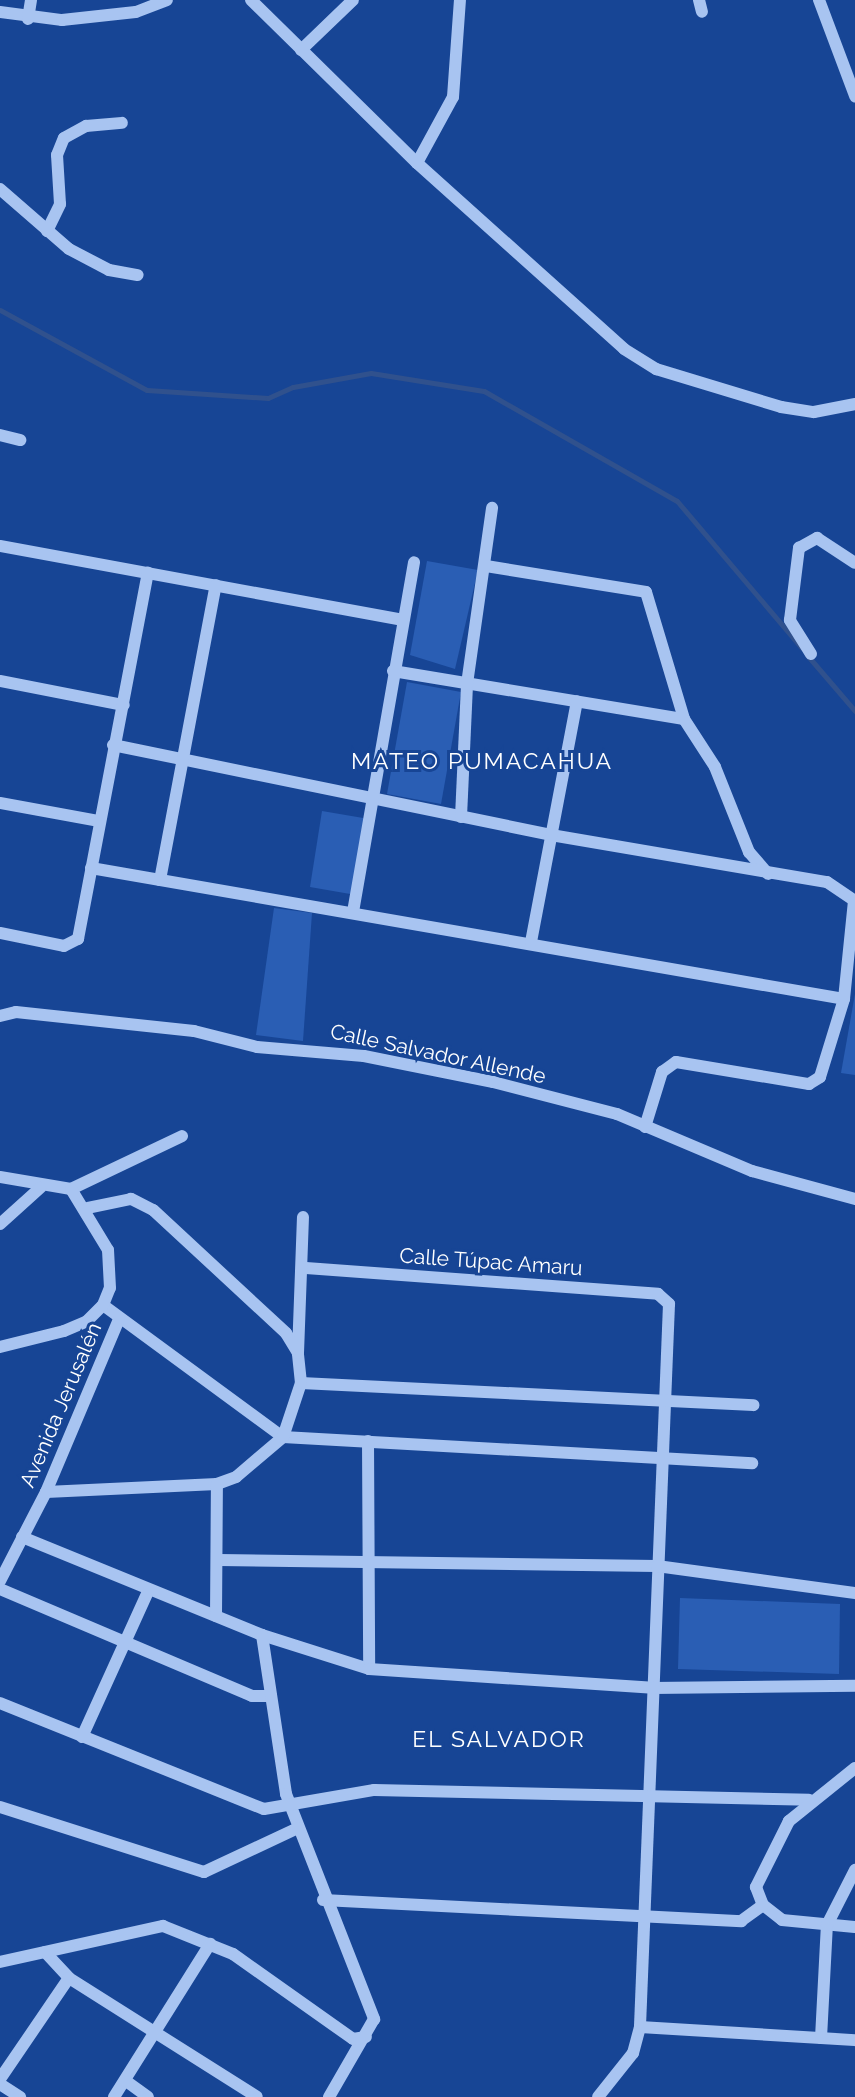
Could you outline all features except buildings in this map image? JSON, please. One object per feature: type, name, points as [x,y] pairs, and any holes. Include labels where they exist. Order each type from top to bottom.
[{"type":"street","points":[[28,19],[32,0]]},
{"type":"street","points":[[0,12],[28,19],[136,12],[167,0]]},
{"type":"street","points":[[251,0],[416,163],[624,349],[656,369],[781,407],[814,412],[855,404]]},
{"type":"street","points":[[301,50],[353,0]]},
{"type":"street","points":[[416,163],[453,97],[460,0]]},
{"type":"street","points":[[819,0],[855,96]]},
{"type":"street","points":[[47,231],[60,204],[57,155],[64,138],[86,126],[122,122]]},
{"type":"street","points":[[0,189],[47,231],[109,270],[138,275]]},
{"type":"street","points":[[0,435],[20,440]]},
{"type":"street","points":[[461,817],[467,684],[486,566],[492,508]]},
{"type":"street","points":[[811,654],[790,620],[799,548],[817,538],[855,563]]},
{"type":"street","points":[[0,546],[403,620]]},
{"type":"street","points":[[354,912],[369,799],[414,562]]},
{"type":"street","points":[[486,566],[646,592],[684,719],[715,767],[749,852],[768,874]]},
{"type":"street","points":[[0,933],[64,946],[78,939],[148,573]]},
{"type":"street","points":[[160,880],[216,585]]},
{"type":"street","points":[[393,671],[684,719]]},
{"type":"street","points":[[0,681],[124,705]]},
{"type":"street","points":[[531,942],[577,701]]},
{"type":"street","points":[[113,745],[551,835],[827,882],[855,901],[844,999],[820,1077],[809,1084],[676,1062],[662,1072],[645,1127]]},
{"type":"street","points":[[0,803],[99,821]]},
{"type":"street","points":[[91,868],[531,942],[844,999]]},
{"type":"street","name":"Calle Salvador Allende","points":[[0,1016],[16,1012],[194,1031],[257,1047],[364,1056],[493,1082],[645,1127],[752,1171],[855,1199]]},
{"type":"street","points":[[0,1177],[40,1188],[71,1189],[182,1136]]},
{"type":"street","points":[[0,1224],[40,1188]]},
{"type":"street","points":[[0,1347],[64,1331],[88,1321],[103,1305],[112,1267],[88,1208],[71,1189]]},
{"type":"street","points":[[88,1208],[131,1199],[153,1210],[286,1333],[298,1353]]},
{"type":"street","points":[[46,1492],[217,1484],[236,1477],[283,1437],[301,1383],[298,1353],[306,1268],[303,1217]]},
{"type":"street","name":"Calle Túpac Amaru","points":[[306,1268],[658,1294],[669,1304],[664,1401]]},
{"type":"street","points":[[103,1305],[283,1437],[752,1463]]},
{"type":"street","name":"Avenida Jerusalén","points":[[0,1581],[46,1492],[119,1319]]},
{"type":"street","points":[[301,1383],[753,1405]]},
{"type":"street","points":[[598,2097],[633,2053],[640,2027],[652,1801],[652,1688],[664,1401]]},
{"type":"street","points":[[368,1441],[369,1669]]},
{"type":"street","points":[[216,1616],[219,1560],[217,1484]]},
{"type":"street","points":[[22,1537],[262,1635],[369,1669],[652,1688],[855,1686]]},
{"type":"street","points":[[219,1560],[657,1566],[855,1593]]},
{"type":"street","points":[[0,1589],[252,1696],[271,1696]]},
{"type":"street","points":[[82,1737],[149,1589]]},
{"type":"street","points":[[262,1635],[290,1807],[323,1900],[374,2019],[329,2097]]},
{"type":"street","points":[[0,1703],[264,1809],[290,1807],[328,1794],[374,1790],[652,1801],[809,1800]]},
{"type":"street","points":[[855,1768],[809,1800],[768,1854],[756,1887],[763,1905],[782,1920],[855,1927]]},
{"type":"street","points":[[0,1807],[204,1872],[298,1828]]},
{"type":"street","points":[[821,2038],[827,1924],[855,1870]]},
{"type":"street","points":[[323,1900],[741,1921],[763,1905]]},
{"type":"street","points":[[0,1962],[163,1926],[210,1944],[353,2039],[366,2037]]},
{"type":"street","points":[[114,2097],[210,1944]]},
{"type":"street","points":[[45,1952],[69,1978],[257,2097]]},
{"type":"street","points":[[20,2097],[0,2082],[69,1978]]},
{"type":"street","points":[[640,2027],[855,2040]]},
{"type":"street","points":[[126,2081],[148,2097]]},
{"type":"shaded area","points":[[427,561],[478,570],[455,669],[410,655]]},
{"type":"shaded area","points":[[407,682],[461,692],[441,804],[387,794]]},
{"type":"shaded area","points":[[322,811],[369,819],[356,895],[310,887]]},
{"type":"shaded area","points":[[274,908],[312,913],[303,1041],[256,1035]]},
{"type":"shaded area","points":[[855,994],[855,1075],[841,1073]]},
{"type":"shaded area","points":[[680,1598],[840,1604],[839,1674],[678,1669]]},
{"type":"waterway","points":[[0,310],[147,390],[268,398],[293,387],[371,373],[484,391],[677,501],[801,647]]},
{"type":"waterway","points":[[807,655],[855,711]]},
{"type":"district","name":"MATEO PUMACAHUA","points":[[482,761]]},
{"type":"district","name":"EL SALVADOR","points":[[499,1739]]}]
